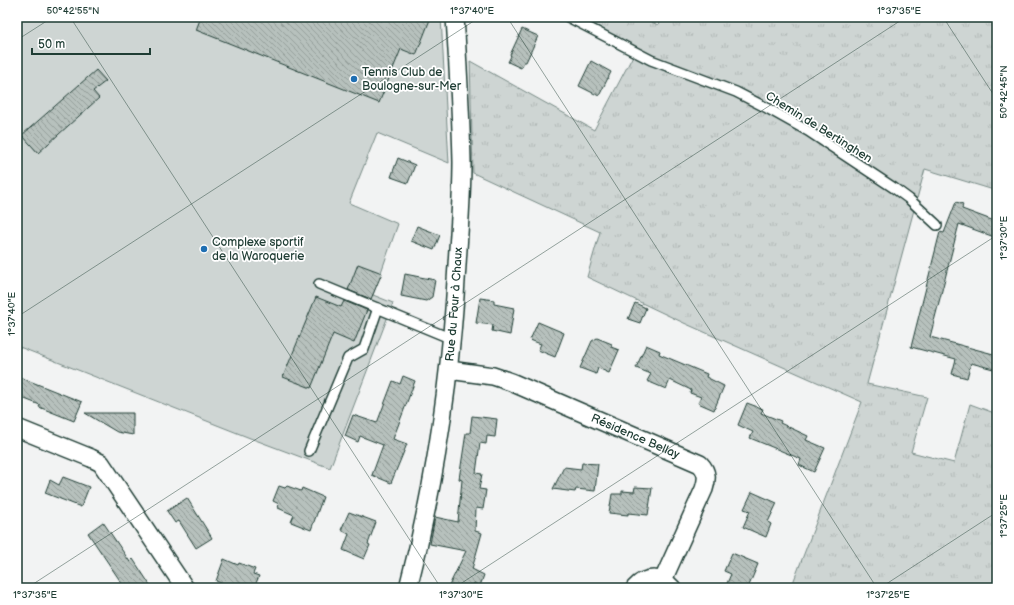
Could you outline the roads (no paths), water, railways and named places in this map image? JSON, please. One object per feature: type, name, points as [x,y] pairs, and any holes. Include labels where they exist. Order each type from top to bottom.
[{"type":"street","name":"Rue du Four à Chaux","points":[[408,588],[424,521],[435,465],[452,339],[462,164],[460,96],[455,17]]},
{"type":"street","name":"Résidence Bellay","points":[[449,370],[493,376],[511,382],[704,467],[707,478],[704,489],[667,584],[655,579],[648,579],[641,582],[635,588]]},
{"type":"street","points":[[17,428],[102,463],[185,588]]},
{"type":"lane","name":"Chemin de Bertinghen","points":[[568,17],[651,60],[736,92],[808,131],[894,188],[937,225]]},
{"type":"lane","points":[[319,284],[452,339]]},
{"type":"lane","points":[[309,451],[348,358],[364,349],[378,308]]},
{"type":"place","name":"Tennis Club de Boulogne-sur-Mer","points":[[354,79]]},
{"type":"place","name":"Complexe sportif de la Waroquerie","points":[[204,249]]}]
